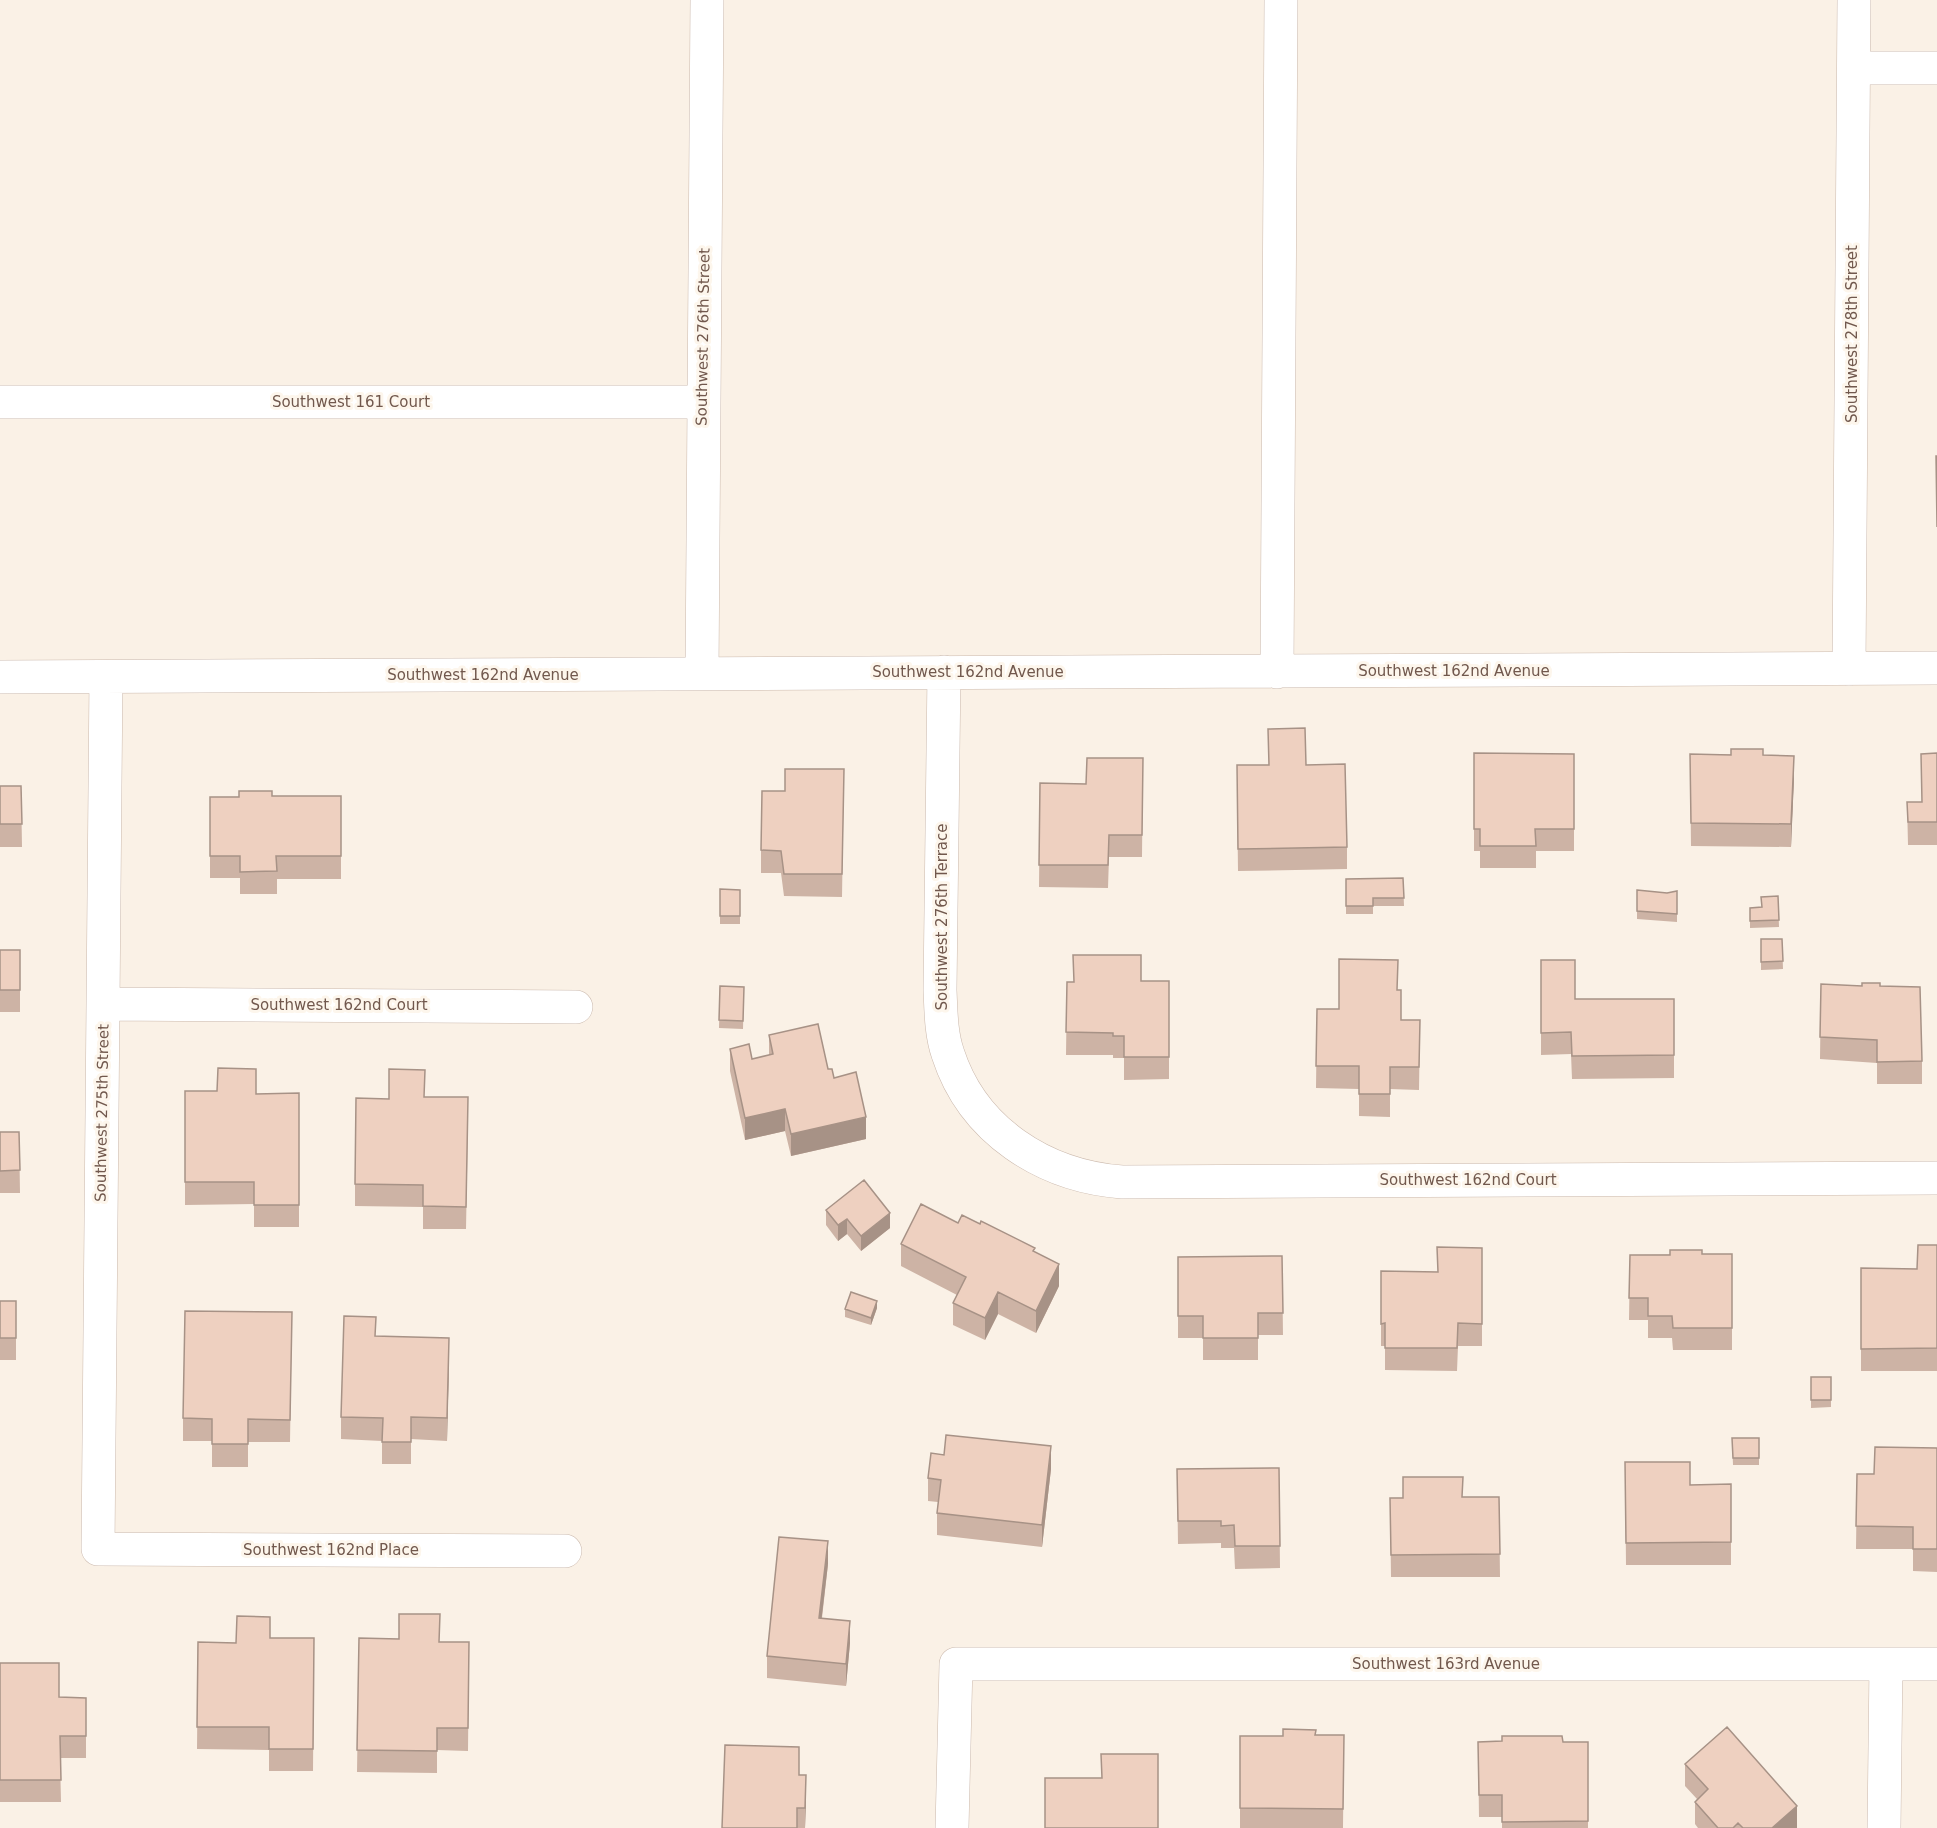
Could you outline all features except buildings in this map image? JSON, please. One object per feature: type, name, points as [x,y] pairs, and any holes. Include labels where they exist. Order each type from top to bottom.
[{"type":"street","name":"Southwest 276th Street","points":[[702,674],[707,0]]},
{"type":"street","points":[[1277,672],[1281,0]]},
{"type":"street","name":"Southwest 278th Street","points":[[1849,669],[1854,0]]},
{"type":"street","points":[[1854,68],[1937,68]]},
{"type":"street","name":"Southwest 161 Court","points":[[0,402],[703,402]]},
{"type":"street","name":"Southwest 162nd Avenue","points":[[0,677],[1937,668]]},
{"type":"street","name":"Southwest 276th Terrace","points":[[944,672],[940,990],[943,1031],[948,1054],[959,1080],[974,1105],[1007,1142]]},
{"type":"street","name":"Southwest 275th Street","points":[[98,1549],[106,677]]},
{"type":"street","name":"Southwest 162nd Court","points":[[103,1004],[576,1007]]},
{"type":"street","name":"Southwest 162nd Court","points":[[1007,1142],[1062,1170],[1102,1181],[1122,1182],[1937,1178]]},
{"type":"street","name":"Southwest 162nd Place","points":[[98,1549],[565,1551]]},
{"type":"street","name":"Southwest 163rd Avenue","points":[[952,1828],[956,1664],[1937,1664]]},
{"type":"street","points":[[1884,1828],[1886,1664]]}]
